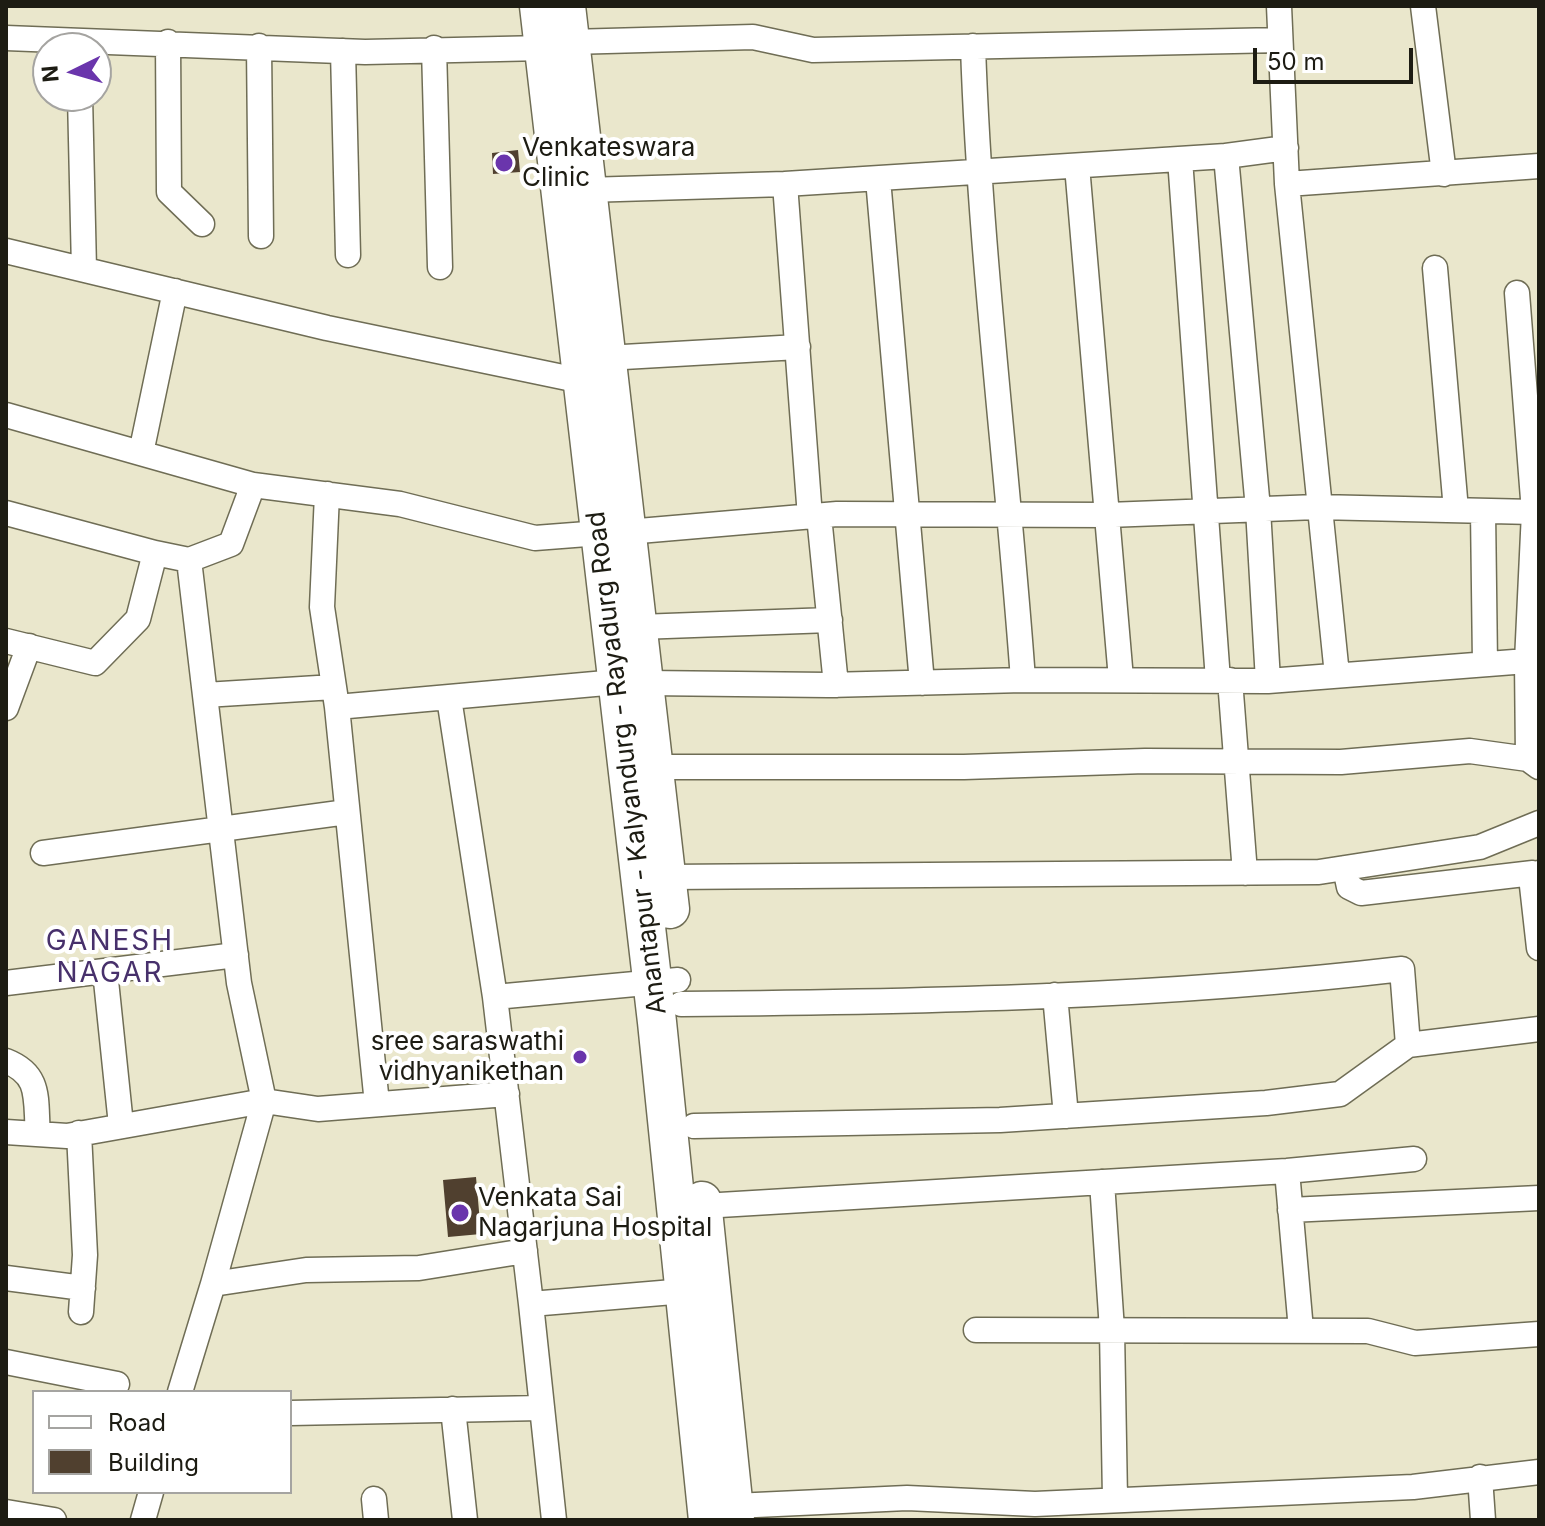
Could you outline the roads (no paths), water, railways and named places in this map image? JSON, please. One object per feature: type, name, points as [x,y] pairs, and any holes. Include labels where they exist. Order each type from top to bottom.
[{"type":"highway","name":"Anantapur - Kalyandurg - Rayadurg Road","points":[[539,6],[560,32],[586,190],[594,370]]},
{"type":"highway","name":"Anantapur - Kalyandurg - Rayadurg Road","points":[[560,32],[594,370],[632,683],[670,988],[694,1126],[703,1206],[726,1515]]},
{"type":"highway","name":"Anantapur - Kalyandurg - Rayadurg Road","points":[[614,532],[639,627],[632,683],[655,767],[667,877],[685,1291],[726,1515]]},
{"type":"street","points":[[1279,6],[1287,184],[1317,507],[1337,675]]},
{"type":"street","points":[[1423,6],[1444,174]]},
{"type":"street","points":[[112,43],[168,42],[343,51],[434,48],[560,32],[753,37],[813,50],[1280,40]]},
{"type":"street","points":[[6,38],[32,40]]},
{"type":"street","points":[[168,42],[169,192],[202,224]]},
{"type":"street","points":[[259,46],[261,236]]},
{"type":"street","points":[[973,46],[977,173],[1011,515],[1023,680]]},
{"type":"street","points":[[434,48],[440,267]]},
{"type":"street","points":[[343,51],[348,255]]},
{"type":"street","points":[[80,112],[84,269]]},
{"type":"street","points":[[586,190],[878,179],[1226,156],[1286,148]]},
{"type":"street","points":[[1226,156],[1258,509],[1268,681]]},
{"type":"street","points":[[1180,159],[1205,512],[1245,873]]},
{"type":"street","points":[[1077,166],[1121,679]]},
{"type":"street","points":[[1287,184],[1539,166]]},
{"type":"street","points":[[878,179],[910,514],[922,683]]},
{"type":"street","points":[[785,184],[814,516],[830,620],[836,685]]},
{"type":"street","points":[[6,251],[327,328],[594,370],[798,347]]},
{"type":"street","points":[[1435,268],[1456,510]]},
{"type":"street","points":[[141,453],[175,291]]},
{"type":"street","points":[[655,767],[1341,762],[1470,751],[1533,763],[1535,501],[1517,293]]},
{"type":"street","points":[[6,415],[253,485],[400,504],[535,538],[814,516],[1108,515],[1317,507],[1483,511],[1535,501]]},
{"type":"street","points":[[6,513],[189,560],[231,544],[253,485]]},
{"type":"street","points":[[327,494],[322,607],[336,697],[377,1104]]},
{"type":"street","points":[[1483,511],[1485,664]]},
{"type":"street","points":[[6,708],[17,644],[95,663],[138,619],[155,553]]},
{"type":"street","points":[[181,1390],[264,1101],[236,955],[189,560]]},
{"type":"street","points":[[639,627],[830,620]]},
{"type":"street","points":[[205,695],[449,698],[632,683],[836,685],[1121,679],[1268,681],[1533,661]]},
{"type":"street","points":[[449,698],[495,997],[554,1520]]},
{"type":"street","points":[[43,853],[347,812]]},
{"type":"street","points":[[667,877],[1245,873],[1345,868],[1480,847],[1539,823]]},
{"type":"street","points":[[1345,868],[1349,887],[1361,893],[1536,873],[1539,948]]},
{"type":"street","points":[[6,983],[236,955]]},
{"type":"street","points":[[495,997],[670,988],[933,1002],[1281,983],[1402,969],[1408,1045]]},
{"type":"street","points":[[105,971],[121,1125]]},
{"type":"street","points":[[1055,995],[1066,1116]]},
{"type":"street","points":[[694,1126],[1066,1116],[1266,1103],[1340,1094],[1408,1045],[1539,1029]]},
{"type":"street","points":[[6,1061],[23,1068],[32,1079],[38,1134]]},
{"type":"street","points":[[6,1132],[79,1133],[264,1101],[318,1109],[507,1094]]},
{"type":"street","points":[[79,1133],[85,1255],[81,1312]]},
{"type":"street","points":[[703,1206],[1287,1171],[1414,1159]]},
{"type":"street","points":[[1287,1171],[1301,1330]]},
{"type":"street","points":[[1102,1182],[1112,1330],[1115,1499]]},
{"type":"street","points":[[1290,1210],[1539,1198]]},
{"type":"street","points":[[213,1284],[306,1270],[419,1268],[525,1251]]},
{"type":"street","points":[[6,1278],[83,1288]]},
{"type":"street","points":[[531,1304],[685,1291]]},
{"type":"street","points":[[976,1330],[1368,1331],[1415,1343],[1539,1334]]},
{"type":"street","points":[[6,1362],[117,1384]]},
{"type":"street","points":[[292,1413],[541,1408]]},
{"type":"street","points":[[453,1409],[465,1520]]},
{"type":"street","points":[[726,1515],[908,1509],[1036,1512],[1115,1499],[1182,1509],[1539,1472]]},
{"type":"street","points":[[1480,1477],[1483,1520]]},
{"type":"street","points":[[143,1520],[150,1494]]},
{"type":"street","points":[[6,1512],[54,1520]]},
{"type":"place","name":"Venkateswara Clinic","points":[[504,163]]},
{"type":"place","name":"sree saraswathi vidhyanikethan","points":[[580,1057]]},
{"type":"place","name":"Venkata Sai Nagarjuna Hospital","points":[[460,1213]]},
{"type":"district","name":"GANESH NAGAR","points":[[110,958]]}]
